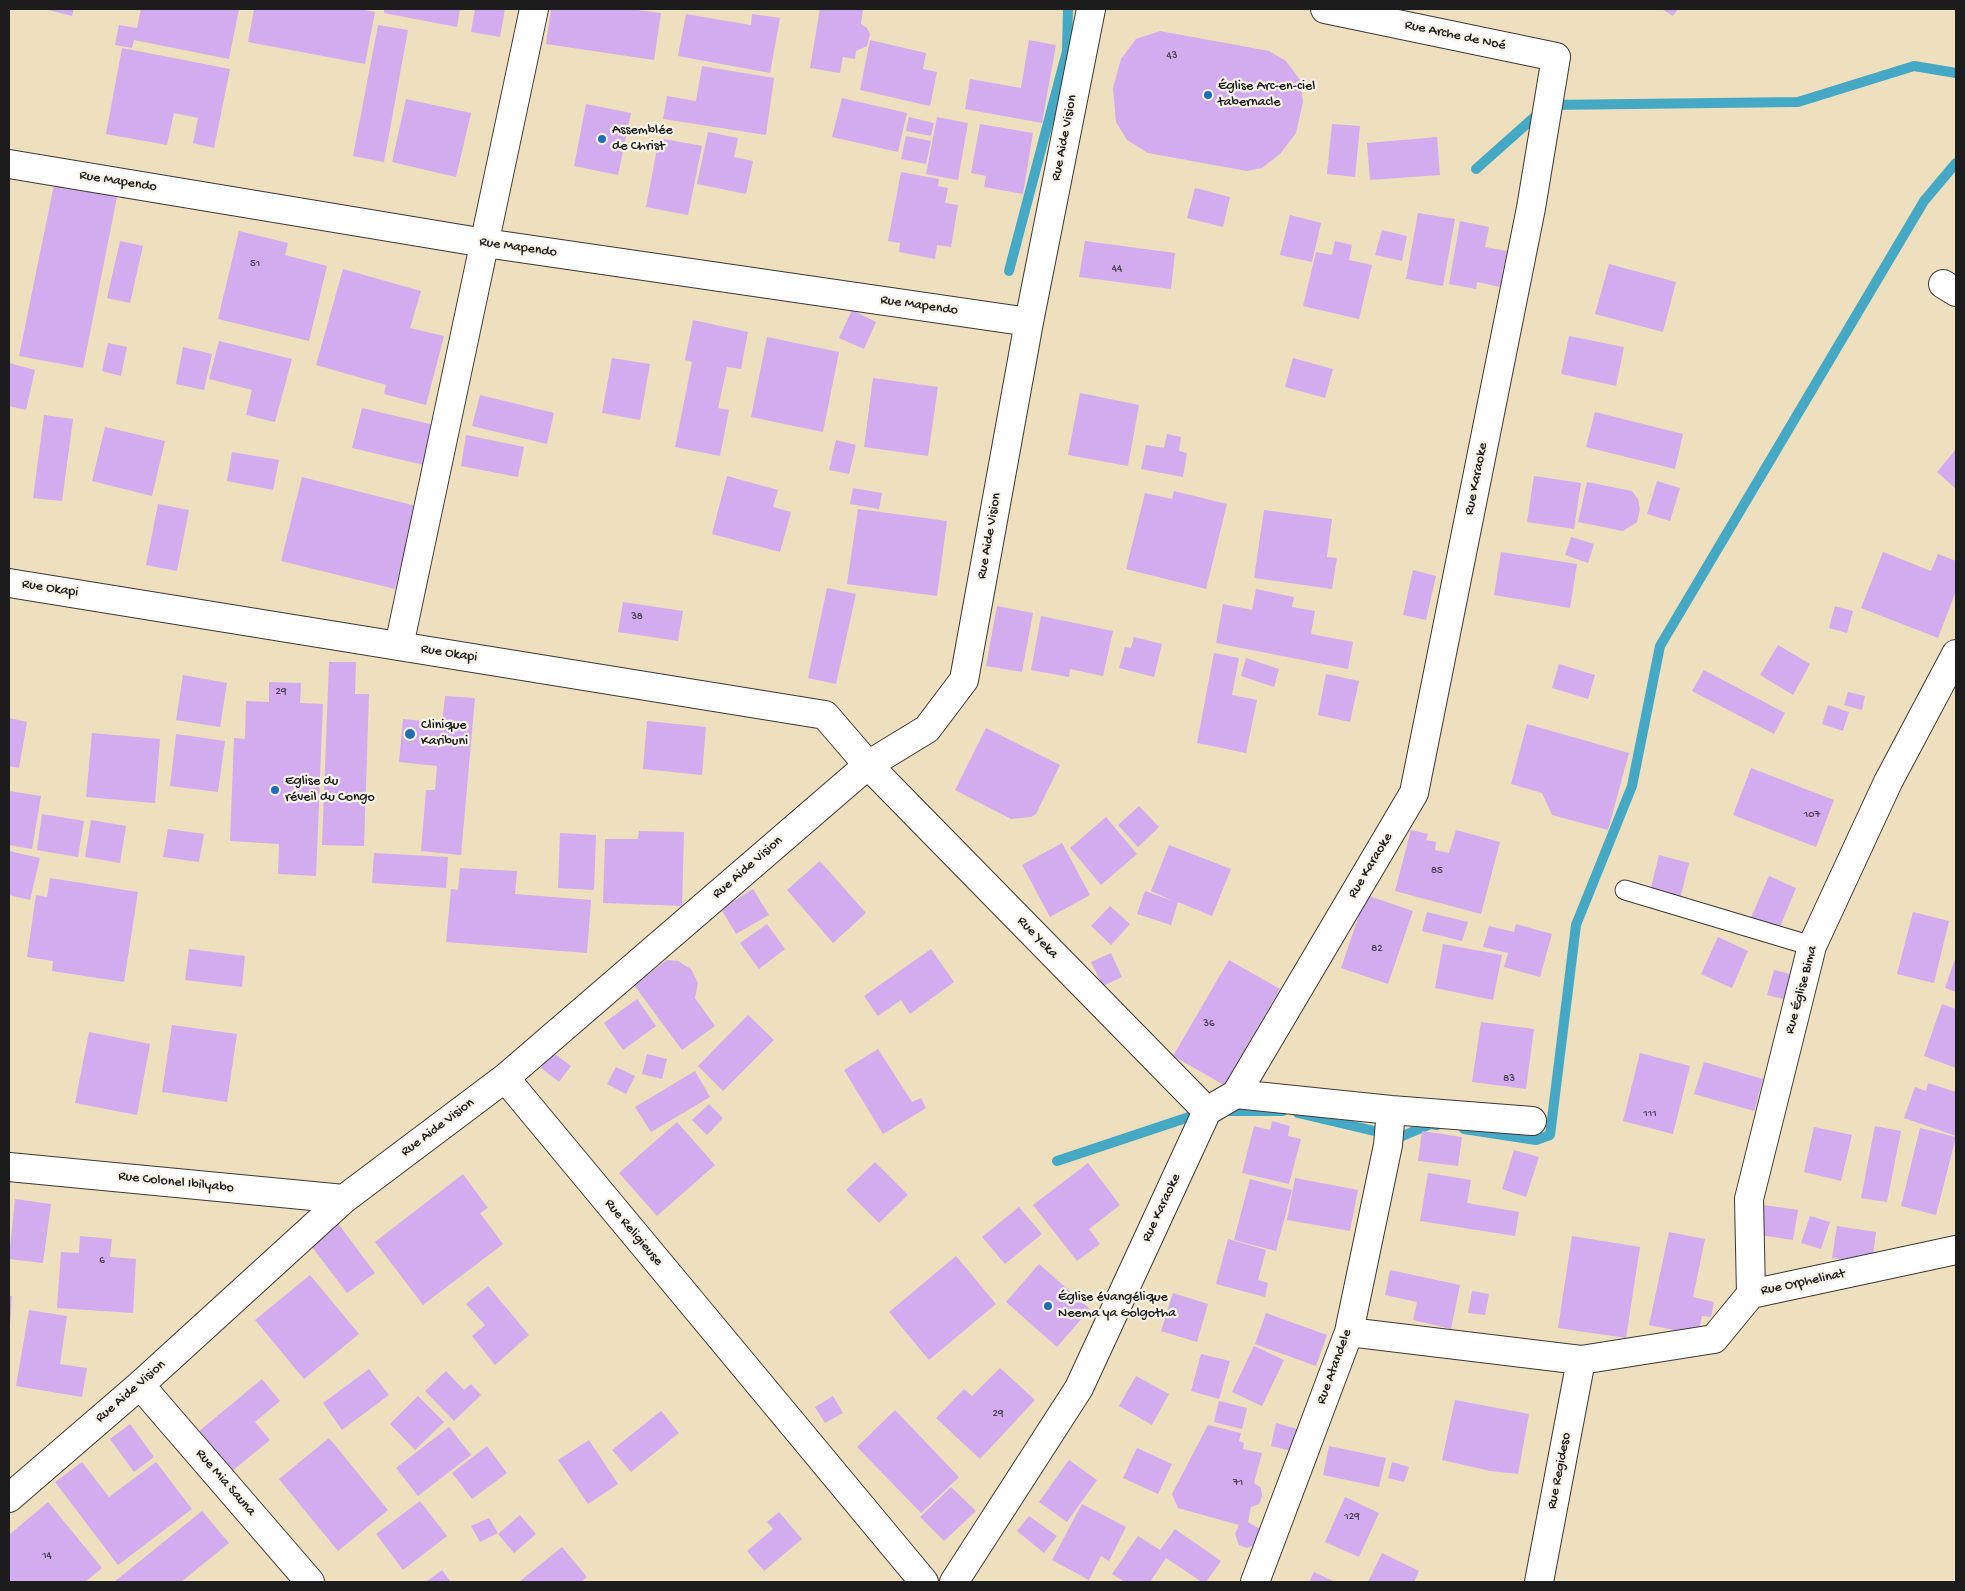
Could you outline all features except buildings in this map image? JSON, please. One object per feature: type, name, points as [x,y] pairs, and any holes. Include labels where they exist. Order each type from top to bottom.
[{"type":"street","points":[[399,646],[534,9]]},
{"type":"street","name":"Rue Aide Vision","points":[[9,1498],[140,1385],[344,1200],[505,1078],[868,765],[927,729],[964,680],[1029,322],[1091,9]]},
{"type":"street","name":"Rue Arche de Noé","points":[[1325,9],[1556,57]]},
{"type":"street","name":"Rue Karaoke","points":[[954,1582],[1079,1388],[1206,1112],[1236,1094],[1414,793],[1529,217],[1556,57]]},
{"type":"street","name":"Rue Mapendo","points":[[9,164],[485,243],[1029,322]]},
{"type":"street","name":"Rue Okapi","points":[[9,583],[825,715],[868,765]]},
{"type":"street","name":"Rue Église Bima","points":[[1751,1294],[1749,1198],[1812,946],[1888,782],[1956,654]]},
{"type":"street","name":"Rue Yeka","points":[[868,765],[1206,1112]]},
{"type":"street","name":"Rue Religieuse","points":[[505,1078],[924,1582]]},
{"type":"street","points":[[1236,1094],[1390,1128],[1532,1121]]},
{"type":"street","name":"Rue Atandele","points":[[1255,1582],[1349,1332],[1390,1128]]},
{"type":"street","name":"Rue Colonel Ibilyabo","points":[[9,1167],[344,1200]]},
{"type":"street","name":"Rue Orphelinat","points":[[1349,1332],[1581,1360],[1714,1339],[1751,1294],[1956,1250]]},
{"type":"street","name":"Rue Regideso","points":[[1539,1582],[1581,1360]]},
{"type":"street","name":"Rue Mia Sauna","points":[[140,1385],[310,1582]]},
{"type":"lane","points":[[1625,890],[1812,946]]},
{"type":"waterway","points":[[1009,271],[1067,51],[1068,9]]},
{"type":"waterway","points":[[1476,169],[1548,105],[1798,102],[1914,66],[1956,73]]},
{"type":"waterway","points":[[1464,1129],[1536,1140],[1550,1135],[1576,925],[1632,786],[1660,646],[1924,201],[1956,163]]},
{"type":"waterway","points":[[1220,1111],[1283,1111]]},
{"type":"waterway","points":[[1057,1161],[1201,1113]]},
{"type":"waterway","points":[[1298,1113],[1400,1137],[1431,1124],[1437,1125]]},
{"type":"place","name":"Église Arc-en-ciel tabernacle","points":[[1208,95]]},
{"type":"place","name":"Assemblée de Christ","points":[[602,139]]},
{"type":"place","name":"Clinique Karibuni","points":[[410,734]]},
{"type":"place","name":"Eglise du réveil du Congo","points":[[275,790]]},
{"type":"place","name":"Église évangélique Neema ya Golgotha","points":[[1048,1306]]}]
